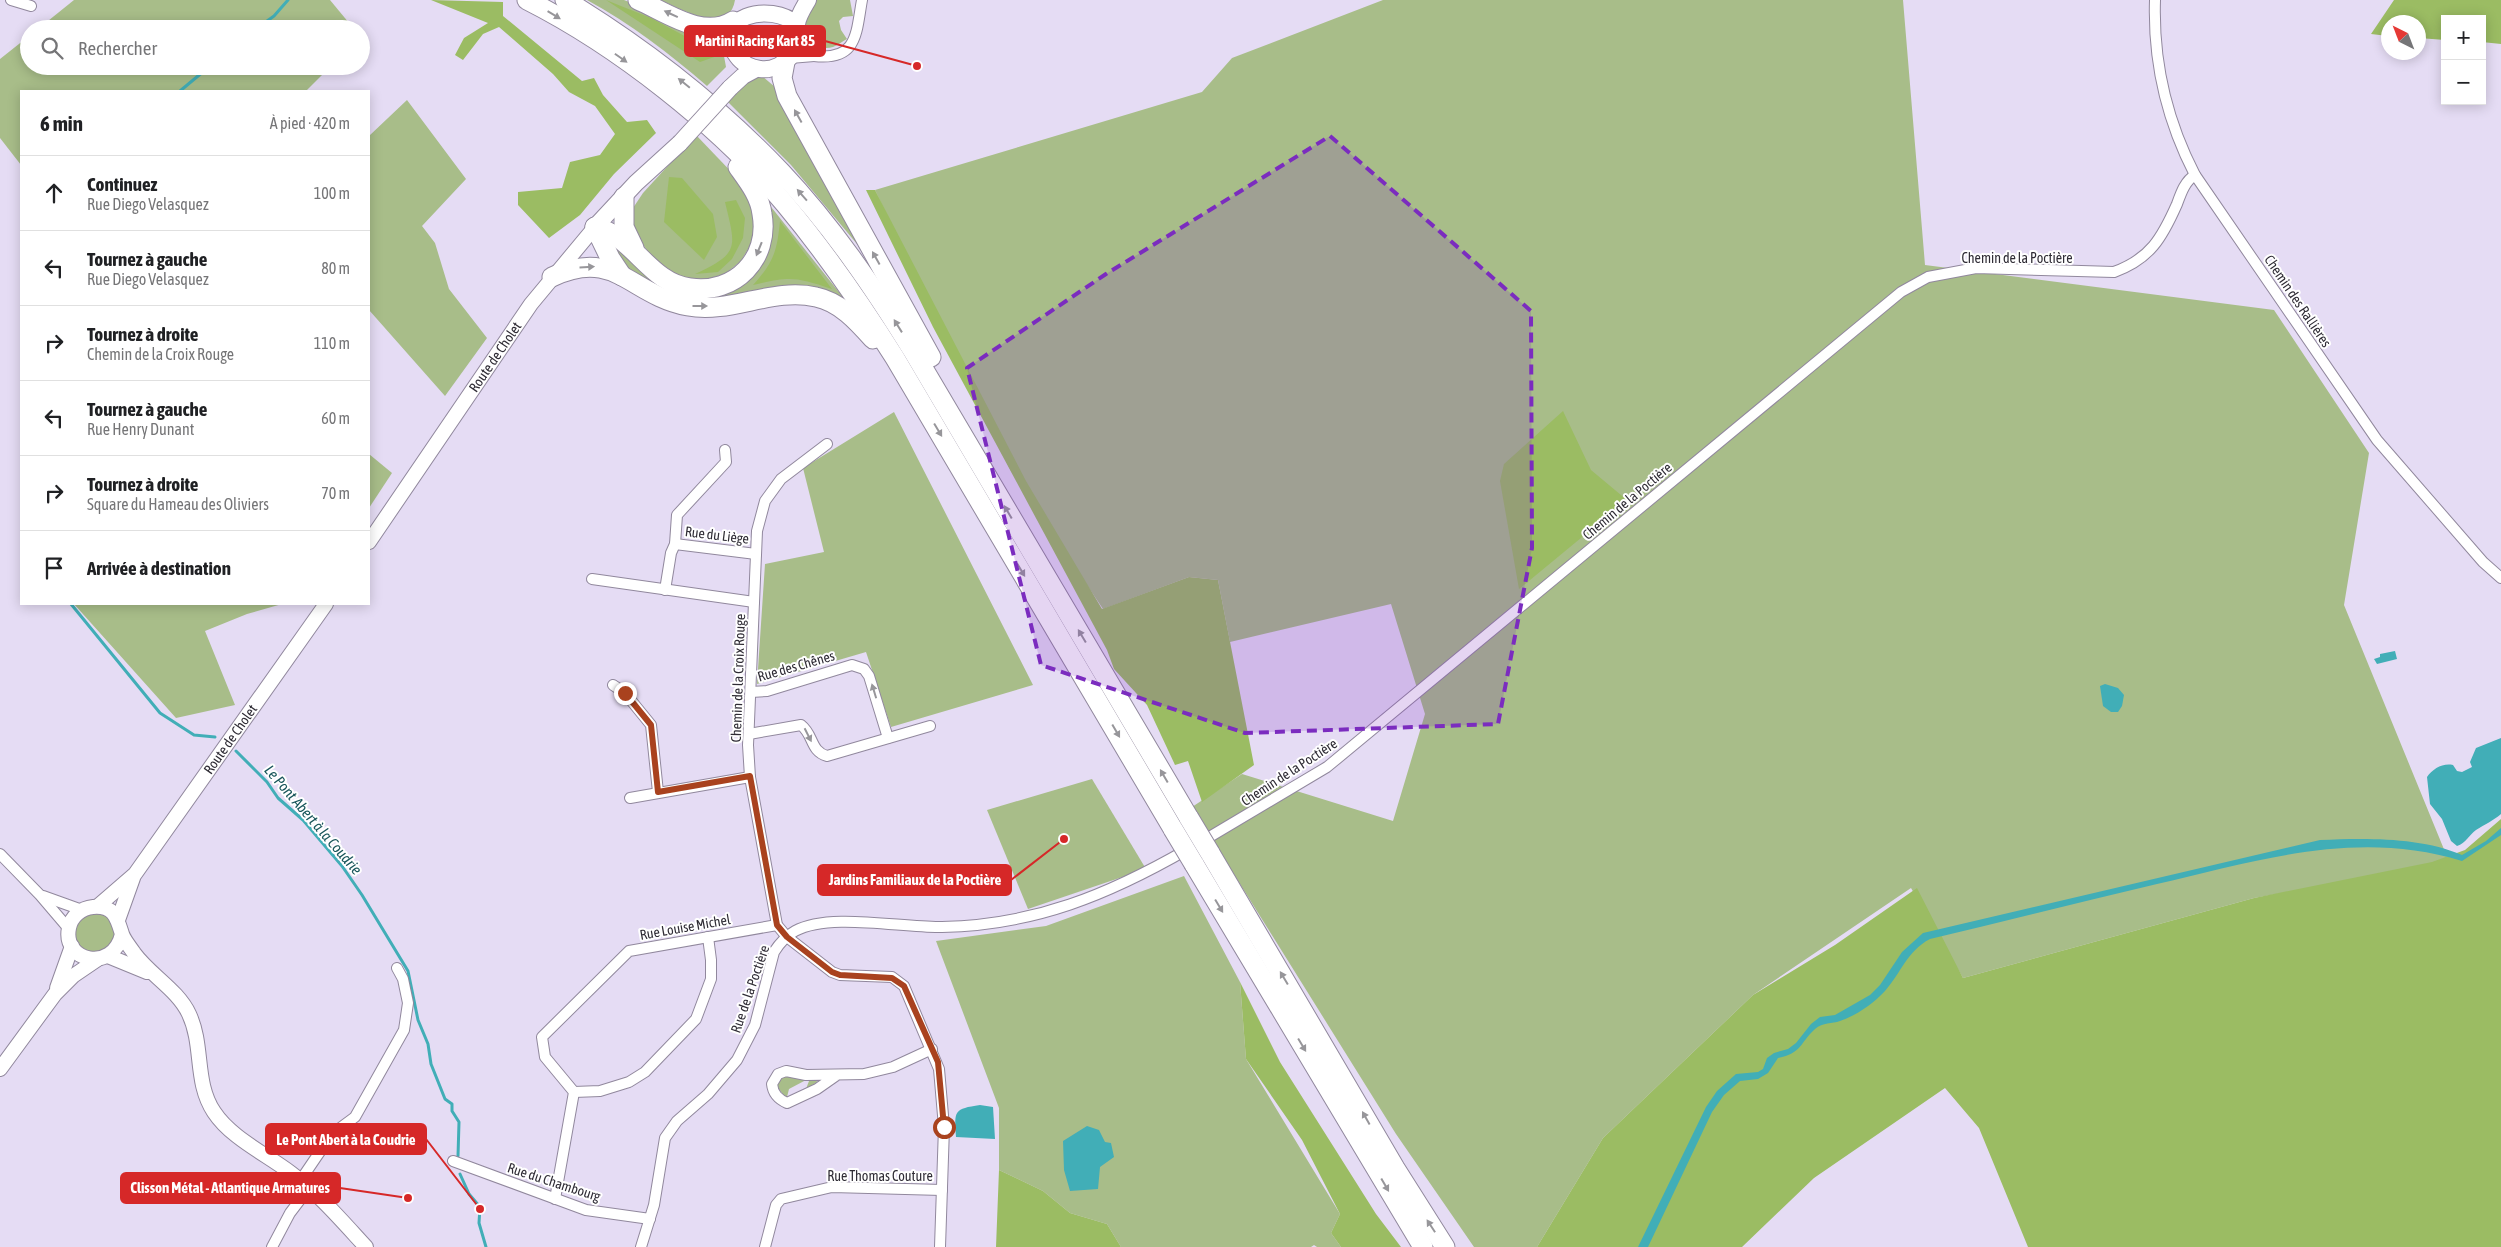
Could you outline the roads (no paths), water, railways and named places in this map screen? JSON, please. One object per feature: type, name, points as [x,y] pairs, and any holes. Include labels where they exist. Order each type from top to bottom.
[{"type":"highway","points":[[527,0],[618,56],[651,80],[710,129],[771,189],[814,240],[863,307],[914,388],[1194,864],[1423,1247]]},
{"type":"highway","points":[[565,0],[630,42],[694,92],[756,146],[809,204],[859,268],[885,306],[994,488],[1395,1168],[1445,1247]]},
{"type":"highway","points":[[638,0],[701,27],[721,26],[733,21]]},
{"type":"highway","points":[[787,60],[782,78],[787,96],[955,399],[994,488]]},
{"type":"highway","points":[[595,227],[616,236],[636,251],[659,275],[671,283],[689,288],[706,289],[723,285],[739,276],[752,263],[762,246],[762,212],[751,186],[710,129]]},
{"type":"highway","points":[[630,190],[624,227],[636,251]]},
{"type":"highway","points":[[595,227],[610,258],[622,276]]},
{"type":"highway","points":[[552,277],[568,270],[591,266],[622,276],[654,295],[691,306],[712,306],[795,294],[817,297],[833,303],[862,326],[914,388]]},
{"type":"main road","points":[[780,6],[796,0]]},
{"type":"main road","points":[[797,32],[790,14],[780,6],[766,2],[754,3],[739,12],[733,21],[730,39],[734,53],[744,63],[756,69],[770,69],[787,60],[796,47],[797,32],[808,0]]},
{"type":"main road","name":"Route de Cholet","points":[[727,85],[734,53]]},
{"type":"main road","name":"Route de Cholet","points":[[370,541],[531,304],[552,277],[595,227],[727,85],[756,69]]},
{"type":"main road","name":"Route de Cholet","points":[[98,906],[134,874],[325,605]]},
{"type":"main road","name":"Route de Cholet","points":[[118,920],[134,874]]},
{"type":"main road","points":[[55,994],[72,946],[69,929],[76,915],[82,910],[98,906],[106,908],[118,920],[122,934],[150,973],[176,996],[189,1013],[195,1032],[204,1092],[214,1112],[231,1130],[305,1184],[366,1247]]},
{"type":"main road","points":[[0,1069],[55,994],[73,976],[103,958],[120,943],[122,934]]},
{"type":"main road","points":[[72,946],[83,956],[103,958],[150,973]]},
{"type":"street","points":[[11,0],[32,6]]},
{"type":"street","points":[[787,60],[814,56],[827,57],[840,54],[848,49],[854,40],[859,23],[862,0]]},
{"type":"street","name":"Chemin des Rallières","points":[[2155,0],[2156,44],[2164,95],[2184,153],[2195,175],[2377,440],[2483,562],[2501,578]]},
{"type":"street","points":[[797,32],[814,56]]},
{"type":"street","name":"Chemin de la Poctière","points":[[1070,906],[1139,876],[1327,767],[1901,292],[1928,278],[1976,268],[2114,272],[2132,265],[2146,256],[2156,244],[2184,188],[2195,175]]},
{"type":"street","name":"Chemin de la Croix Rouge","points":[[827,444],[781,479],[764,501],[757,531],[750,692],[750,776],[777,925],[787,937],[832,972],[840,975],[892,978],[899,981],[904,986],[932,1049]]},
{"type":"street","name":"Rue du Liège","points":[[666,590],[671,552],[675,544],[677,515],[726,462],[725,450]]},
{"type":"street","name":"Rue du Liège","points":[[675,544],[756,554]]},
{"type":"street","points":[[592,579],[754,602]]},
{"type":"street","name":"Rue des Chênes","points":[[750,692],[767,691],[852,665],[864,669],[869,676],[888,738]]},
{"type":"street","points":[[612,685],[625,693],[651,725],[658,792]]},
{"type":"street","points":[[749,734],[801,725],[808,730],[814,748],[820,754],[827,756],[930,726]]},
{"type":"street","points":[[630,798],[750,776]]},
{"type":"street","points":[[0,854],[40,895],[69,929]]},
{"type":"street","points":[[40,895],[82,910]]},
{"type":"street","name":"Rue de la Poctière","points":[[641,1247],[650,1220],[665,1138],[678,1121],[708,1094],[737,1060],[755,1025],[774,952],[787,937],[795,931],[824,923],[943,927],[1017,918],[1070,906]]},
{"type":"street","name":"Rue Louise Michel","points":[[574,1092],[544,1057],[542,1037],[629,951],[777,925]]},
{"type":"street","points":[[555,1199],[574,1092],[600,1092],[629,1082],[645,1072],[696,1019],[711,979],[708,937]]},
{"type":"street","points":[[272,1247],[332,1134],[355,1117],[404,1030],[408,1003],[403,979],[397,968]]},
{"type":"street","points":[[837,1075],[817,1089],[787,1103],[780,1100],[773,1091],[772,1084],[778,1074],[786,1071],[806,1075],[864,1074],[893,1067],[932,1049],[939,1069],[944,1121],[940,1247]]},
{"type":"street","name":"Rue du Chambourg","points":[[453,1161],[586,1210],[650,1220]]},
{"type":"street","name":"Rue Thomas Couture","points":[[765,1247],[776,1205],[781,1199],[832,1187],[942,1190]]},
{"type":"water","points":[[2395,651],[2397,659],[2377,664],[2374,659],[2380,657],[2380,654]]},
{"type":"water","points":[[2105,684],[2118,688],[2124,695],[2122,706],[2118,712],[2111,712],[2103,706],[2100,686]]},
{"type":"water","points":[[2501,738],[2501,814],[2476,830],[2463,843],[2457,846],[2451,841],[2442,819],[2430,804],[2427,777],[2435,769],[2445,765],[2453,765],[2457,771],[2462,772],[2472,767],[2470,762],[2476,748]]},
{"type":"water","points":[[2501,828],[2501,835],[2462,861],[2423,852],[2385,848],[2309,851],[2233,866],[1930,939],[1910,956],[1891,984],[1870,1005],[1846,1019],[1818,1027],[1796,1051],[1778,1058],[1768,1073],[1758,1079],[1740,1081],[1724,1095],[1712,1112],[1648,1247],[1638,1247],[1706,1107],[1717,1091],[1736,1074],[1758,1072],[1763,1069],[1767,1058],[1774,1053],[1788,1049],[1796,1043],[1811,1024],[1820,1017],[1835,1015],[1870,995],[1880,985],[1902,952],[1923,933],[2320,840],[2374,839],[2411,842],[2446,849],[2462,855],[2486,841]]},
{"type":"water","points":[[980,1105],[993,1107],[995,1139],[956,1137],[955,1121],[958,1112],[965,1108]]},
{"type":"water","points":[[1087,1126],[1099,1130],[1105,1142],[1111,1143],[1114,1157],[1100,1167],[1098,1189],[1070,1191],[1064,1170],[1063,1141]]},
{"type":"waterway","name":"Le Pont Abert à la Coudrie","points":[[268,20],[288,0]]},
{"type":"waterway","name":"Le Pont Abert à la Coudrie","points":[[181,90],[199,75]]},
{"type":"waterway","name":"Le Pont Abert à la Coudrie","points":[[72,605],[160,713],[194,735],[215,737]]},
{"type":"waterway","name":"Le Pont Abert à la Coudrie","points":[[236,751],[267,782],[278,798],[303,820],[342,866],[408,971],[418,1020],[428,1044],[431,1064],[445,1099],[452,1104],[452,1111],[459,1122],[458,1156]]},
{"type":"waterway","name":"Le Pont Abert à la Coudrie","points":[[460,1174],[469,1194],[480,1207],[479,1223],[486,1247]]},
{"type":"place","name":"Martini Racing Kart 85","points":[[917,66]]},
{"type":"place","name":"Jardins Familiaux de la Poctière","points":[[1064,839]]},
{"type":"place","name":"Clisson Métal - Atlantique Armatures","points":[[408,1198]]},
{"type":"place","name":"Le Pont Abert à la Coudrie","points":[[480,1209]]}]
